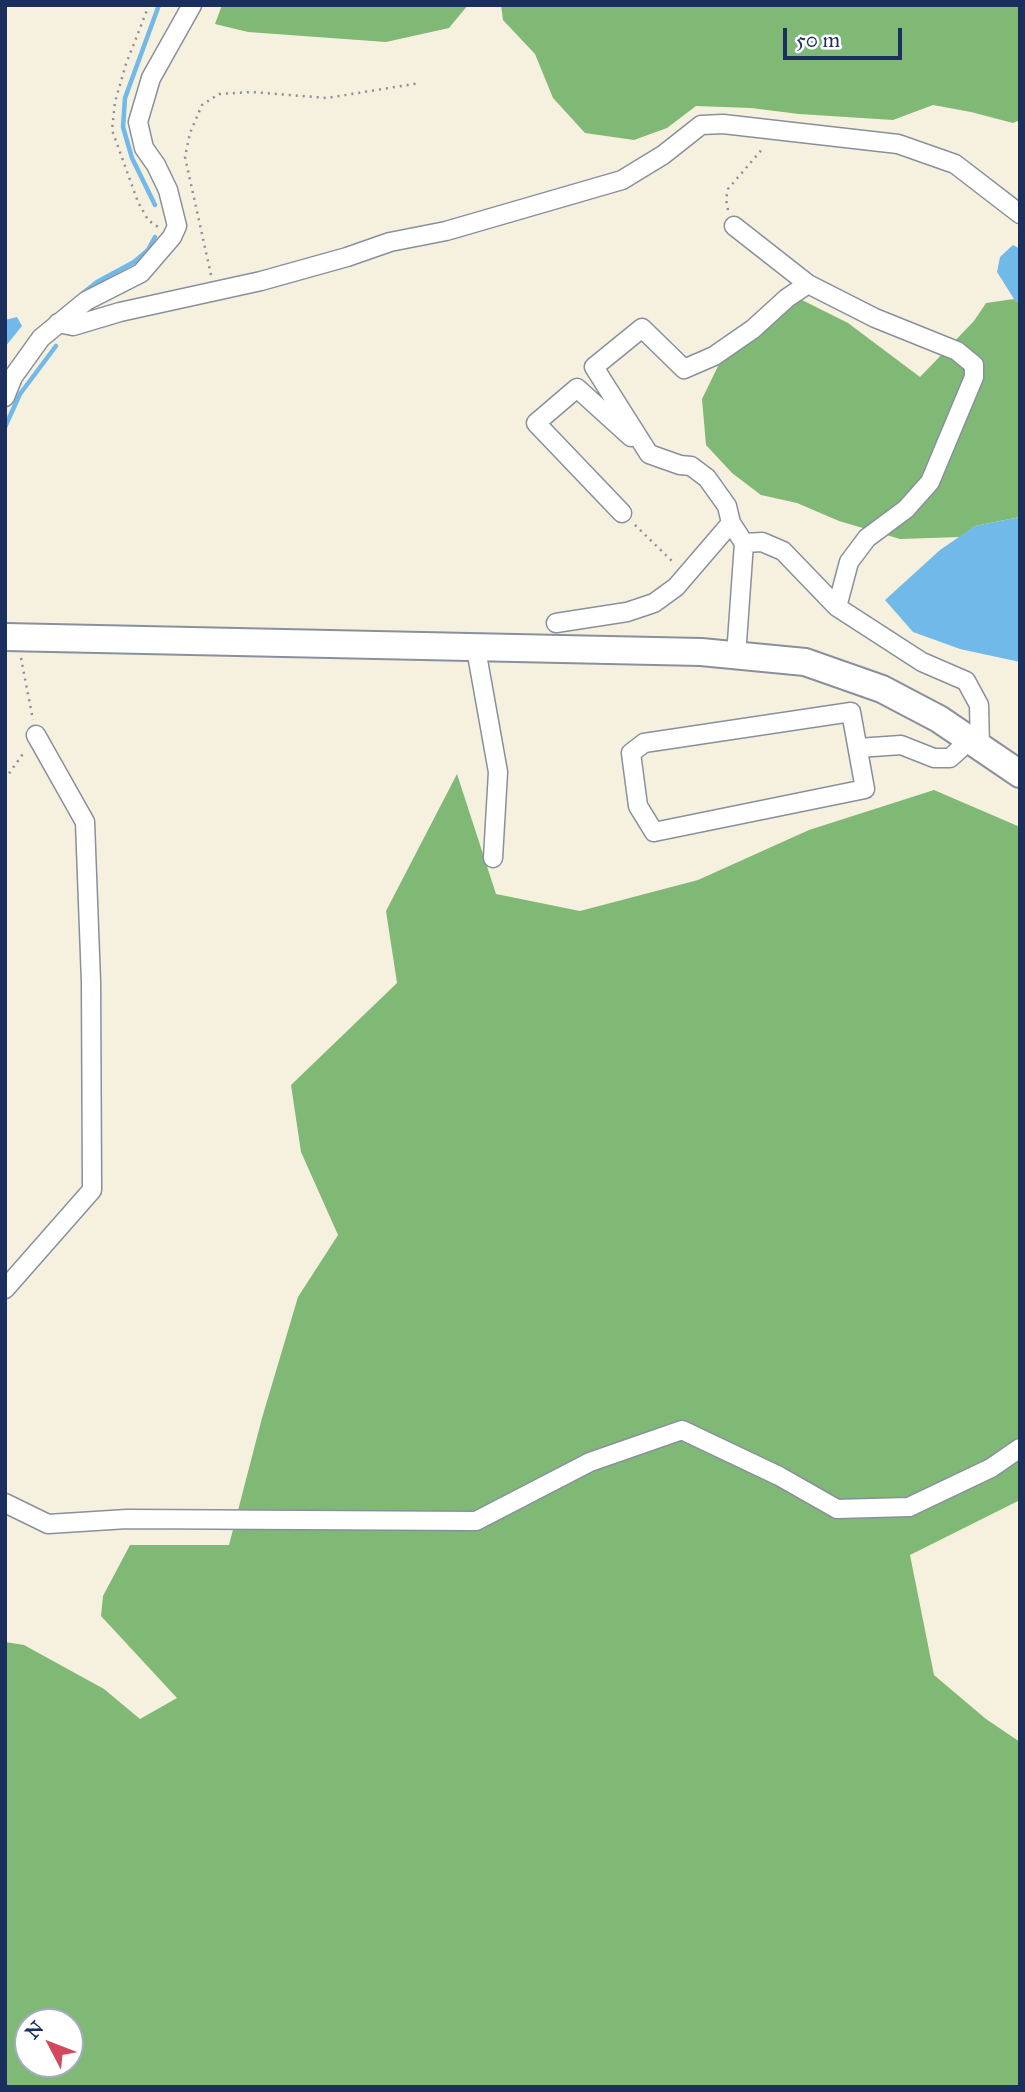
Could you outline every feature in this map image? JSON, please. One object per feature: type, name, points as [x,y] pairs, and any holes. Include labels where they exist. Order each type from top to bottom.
[{"type":"street","points":[[5,397],[13,377],[41,338],[86,301],[141,273],[172,237],[177,226],[168,190],[156,164],[144,148],[138,122],[150,78],[192,5]]},
{"type":"street","points":[[58,323],[74,326],[120,312],[215,292],[347,257],[390,242],[446,231],[622,180],[663,155],[701,125],[723,124],[898,144],[955,164],[1020,214]]},
{"type":"street","points":[[734,226],[808,284],[875,318],[957,351],[974,365],[974,377],[930,482],[906,509],[867,538],[849,562],[837,607]]},
{"type":"street","points":[[649,454],[594,367],[642,328],[684,369],[714,356],[753,329],[786,298],[808,284]]},
{"type":"street","points":[[622,513],[536,423],[577,388],[649,454],[691,466],[707,478],[727,506],[731,523],[744,543],[736,656]]},
{"type":"street","points":[[556,623],[627,612],[654,603],[676,587],[731,523]]},
{"type":"street","points":[[744,543],[762,542],[783,551],[837,607],[922,662],[966,681],[979,705],[974,742]]},
{"type":"street","points":[[11,637],[701,652],[804,662],[882,689],[939,719],[1020,774]]},
{"type":"street","points":[[476,649],[498,772],[493,858]]},
{"type":"street","points":[[851,712],[858,748],[865,789],[654,832],[638,806],[631,753],[644,743],[851,712]]},
{"type":"street","points":[[5,1289],[92,1191],[91,982],[85,822],[36,735]]},
{"type":"street","points":[[858,748],[901,745],[934,758],[950,758],[974,742]]},
{"type":"street","points":[[5,1503],[48,1524],[127,1519],[476,1521],[590,1462],[682,1430],[779,1476],[837,1509],[909,1507],[991,1468],[1020,1448]]},
{"type":"path","points":[[215,292],[185,157],[190,133],[202,105],[219,94],[252,92],[327,98],[420,83]]},
{"type":"path","points":[[734,226],[728,211],[727,189],[778,131]]},
{"type":"path","points":[[622,513],[687,575]]},
{"type":"path","points":[[5,779],[36,735],[11,637]]},
{"type":"path","points":[[5,844],[5,882]]},
{"type":"green space","points":[[222,5],[468,5],[449,28],[386,42],[248,32],[215,24]]},
{"type":"green space","points":[[501,5],[1020,5],[1020,120],[1013,123],[933,105],[893,120],[696,106],[667,128],[634,140],[585,133],[553,98],[535,54],[503,20]]},
{"type":"green space","points":[[1014,299],[1020,304],[1020,517],[975,526],[960,537],[900,539],[839,521],[797,503],[761,495],[732,473],[706,445],[702,399],[722,358],[753,323],[802,300],[848,323],[920,377],[974,321],[986,303]]},
{"type":"green space","points":[[457,774],[496,894],[580,911],[698,880],[809,830],[934,790],[1020,827],[1020,1500],[910,1555],[934,1675],[986,1719],[1020,1742],[1020,2087],[5,2087],[5,1642],[24,1645],[104,1689],[140,1719],[177,1698],[101,1616],[103,1596],[130,1545],[229,1545],[262,1418],[298,1297],[338,1235],[301,1152],[291,1085],[397,983],[386,911]]},
{"type":"water","points":[[1013,245],[1020,249],[1020,304],[997,272],[1000,257]]},
{"type":"water","points":[[17,317],[22,326],[5,347],[5,320]]},
{"type":"water","points":[[1020,517],[1020,662],[960,649],[913,632],[885,600],[940,550],[975,526]]},
{"type":"waterway","points":[[155,205],[132,158],[123,127],[125,98],[159,5]]},
{"type":"waterway","points":[[83,293],[97,282],[134,262],[148,250],[155,237]]},
{"type":"waterway","points":[[5,427],[20,394],[56,346]]}]
